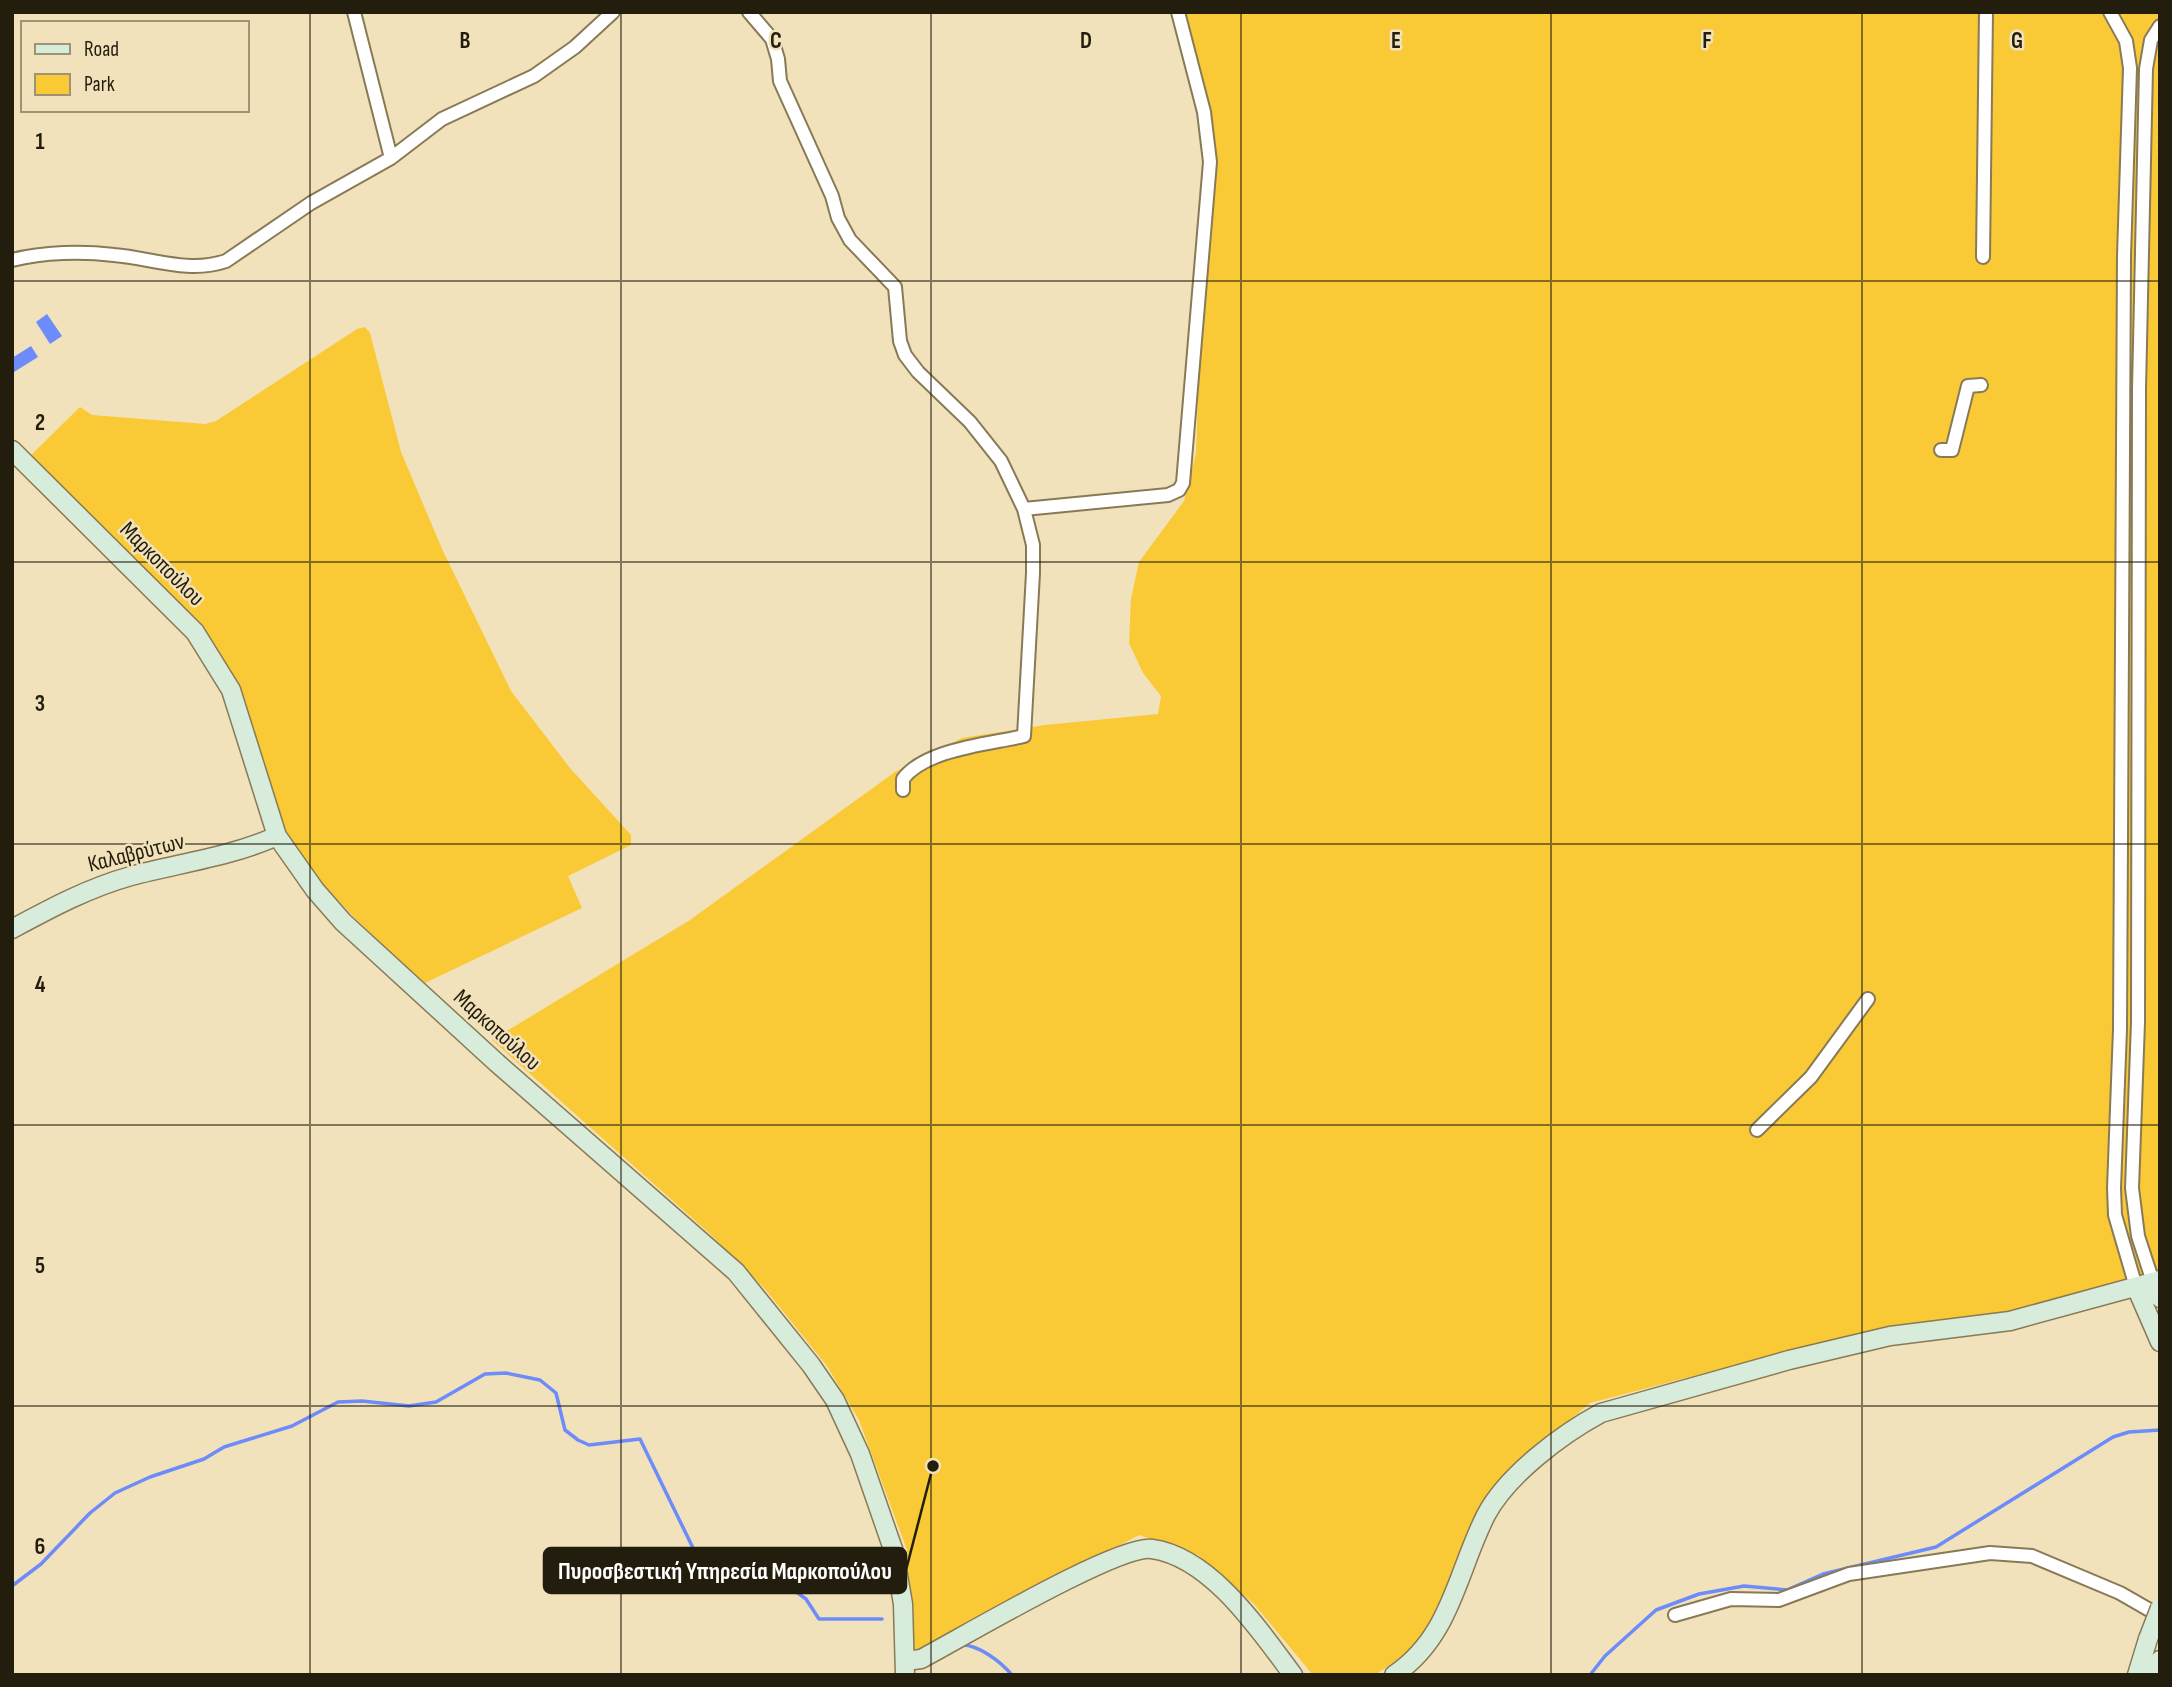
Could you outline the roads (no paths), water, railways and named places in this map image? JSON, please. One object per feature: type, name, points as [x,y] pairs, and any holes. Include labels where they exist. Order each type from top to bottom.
[{"type":"main road","name":"Μαρκοπούλου","points":[[12,450],[195,632],[214,658],[231,690],[277,836],[294,863],[343,922],[497,1063],[736,1272],[811,1365],[835,1400],[860,1454],[894,1552],[903,1604],[906,1668]]},
{"type":"main road","name":"Καλαβρύτων","points":[[12,929],[85,891],[132,876],[233,853],[277,836]]},
{"type":"main road","points":[[1394,1675],[1424,1650],[1441,1626],[1487,1514],[1502,1495],[1541,1455],[1573,1429],[1601,1413],[1640,1399],[1890,1336],[2010,1321],[2152,1287],[2160,1342]]},
{"type":"main road","points":[[906,1668],[1048,1591],[1139,1548],[1164,1552],[1205,1573],[1250,1618],[1293,1675]]},
{"type":"main road","points":[[2137,1675],[2160,1608]]},
{"type":"main road","points":[[2155,1675],[2160,1660]]},
{"type":"street","points":[[354,12],[391,158]]},
{"type":"street","points":[[12,260],[76,253],[116,255],[181,266],[210,266],[226,261],[311,203],[391,158],[442,119],[534,76],[575,47],[614,12]]},
{"type":"street","points":[[749,12],[772,38],[780,81],[832,196],[838,218],[850,240],[895,287],[900,341],[905,355],[918,372],[970,422],[1001,461],[1024,509],[1032,545],[1033,573],[1024,736],[970,746],[925,763],[903,779],[904,790]]},
{"type":"street","points":[[1024,509],[1168,495],[1179,489],[1183,483],[1210,162],[1204,112],[1178,12]]},
{"type":"street","points":[[1983,257],[1986,12]]},
{"type":"street","points":[[2110,12],[2126,41],[2130,68],[2124,256],[2118,931],[2120,1029],[2115,1215],[2152,1287]]},
{"type":"street","points":[[2152,1287],[2138,1236],[2132,1188],[2138,1022],[2136,931],[2139,389],[2146,69],[2151,40],[2160,26]]},
{"type":"street","points":[[1941,450],[1952,450],[1968,386],[1981,385]]},
{"type":"street","points":[[2118,931],[2136,931]]},
{"type":"street","points":[[1757,1130],[1811,1077],[1868,999]]},
{"type":"street","points":[[1675,1615],[1731,1599],[1779,1600],[1849,1574],[1990,1553],[2032,1556],[2120,1593],[2160,1616]]},
{"type":"water","points":[[47,314],[62,336],[50,344],[36,322]]},
{"type":"water","points":[[31,346],[38,357],[14,372],[12,358]]},
{"type":"waterway","points":[[12,1586],[41,1564],[90,1513],[115,1493],[150,1477],[204,1459],[224,1447],[292,1426],[338,1402],[362,1401],[409,1406],[436,1402],[485,1374],[506,1373],[540,1380],[556,1393],[565,1430],[578,1440],[589,1445],[640,1439],[694,1550],[707,1558],[795,1591],[806,1599],[819,1619],[882,1619]]},
{"type":"waterway","points":[[1590,1675],[1605,1656],[1656,1610],[1699,1594],[1744,1586],[1787,1590],[1823,1574],[1936,1547],[2113,1437],[2129,1432],[2160,1430]]},
{"type":"waterway","points":[[961,1645],[975,1647],[989,1655],[1012,1675]]},
{"type":"place","name":"Πυροσβεστική Υπηρεσία Μαρκοπούλου","points":[[933,1466]]}]
